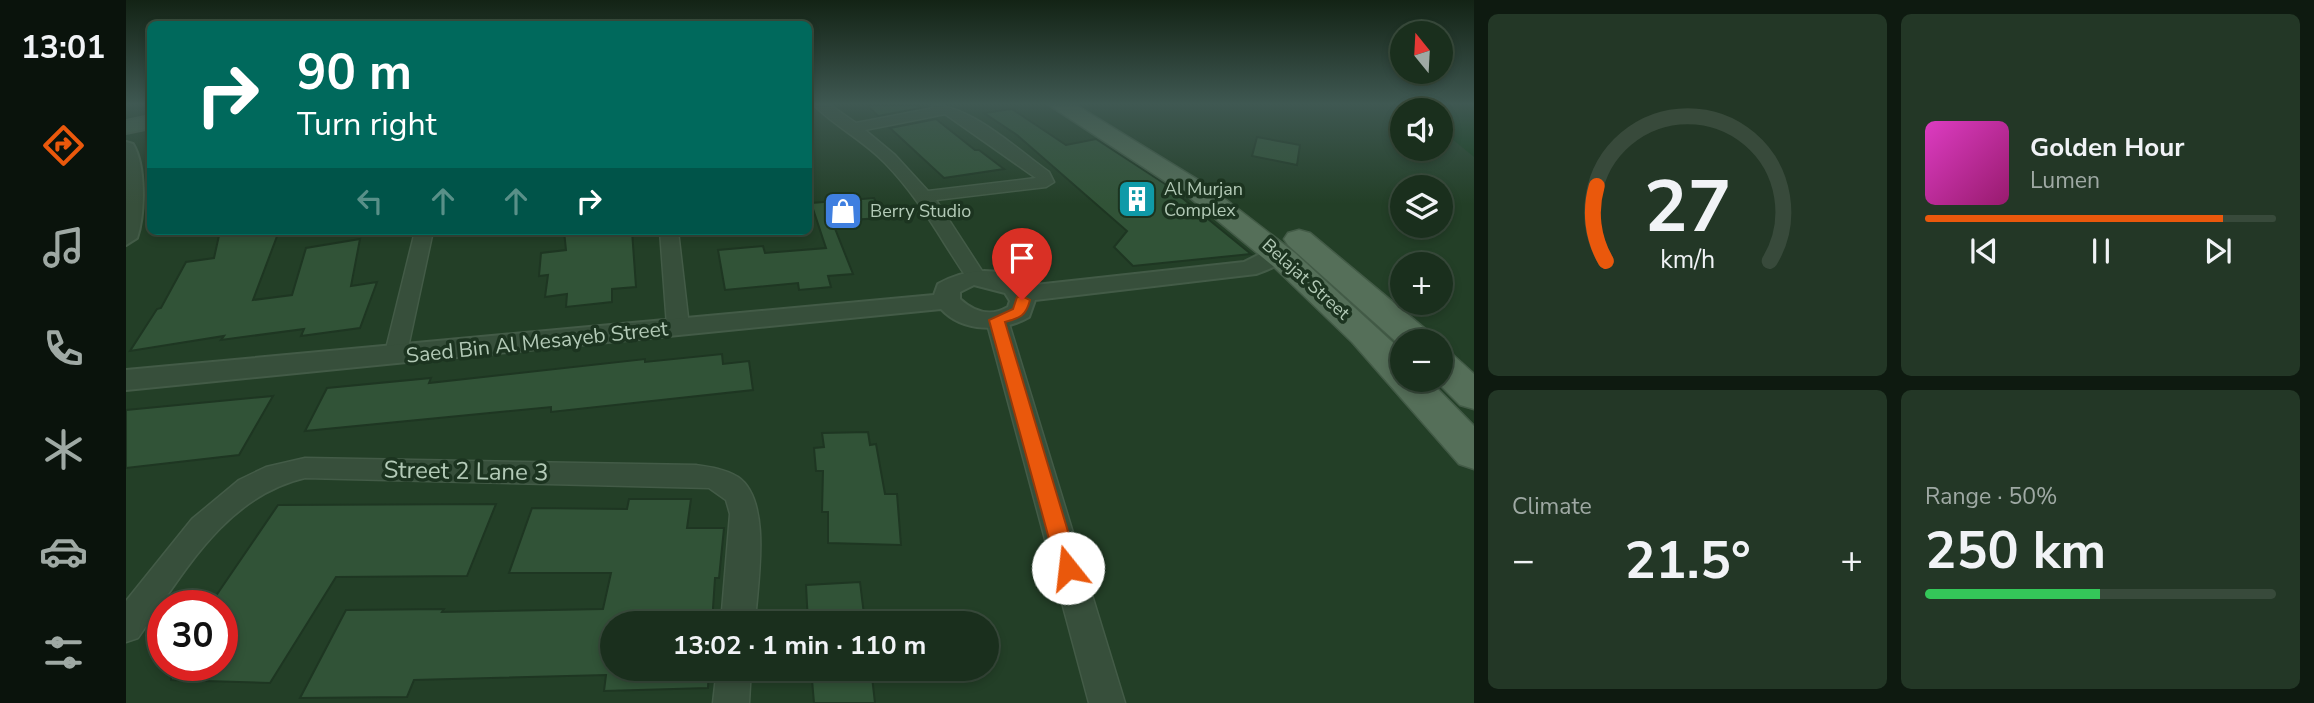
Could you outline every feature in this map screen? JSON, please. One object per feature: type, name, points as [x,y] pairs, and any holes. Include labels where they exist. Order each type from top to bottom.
[{"type":"main road","name":"Belajat Street","points":[[1114,138],[1146,156],[1278,252],[1319,288],[1390,362]]},
{"type":"main road","name":"Belajat Street","points":[[1148,138],[1178,155],[1292,233],[1404,329]]},
{"type":"main road","points":[[1453,376],[1474,396]]},
{"type":"main road","points":[[1418,392],[1474,453]]},
{"type":"street","points":[[865,138],[900,168],[956,242],[976,277]]},
{"type":"street","points":[[923,197],[1046,182],[1043,175],[987,138]]},
{"type":"street","points":[[126,146],[130,154],[132,218],[126,238]]},
{"type":"street","points":[[396,357],[423,235]]},
{"type":"street","points":[[669,235],[678,326]]},
{"type":"street","points":[[1020,295],[1247,269],[1267,262],[1278,252]]},
{"type":"street","points":[[1247,269],[1319,288]]},
{"type":"street","points":[[976,277],[1007,284],[1020,295],[1020,311],[997,320],[966,316],[947,301],[945,295],[951,284],[976,277]]},
{"type":"street","name":"Saed Bin Al Mesayeb Street","points":[[126,380],[396,357],[678,326],[947,301]]},
{"type":"street","points":[[997,320],[1107,703]]},
{"type":"street","name":"Street 2 Lane 3","points":[[126,627],[221,506],[265,478],[305,468],[696,475],[718,479],[736,491],[747,517],[739,611]]},
{"type":"street","points":[[730,703],[733,681]]},
{"type":"shaded area","points":[[1453,138],[1474,138],[1474,157],[1453,140]]},
{"type":"building","points":[[901,138],[960,138],[1004,169],[944,178]]},
{"type":"building","name":"Al Murjan Complex","points":[[1020,138],[1055,138],[1066,145],[1096,139],[1165,184],[1251,254],[1133,266],[1114,247],[1127,231]]},
{"type":"building","points":[[1257,138],[1300,145],[1297,165],[1252,156]]},
{"type":"building","points":[[874,198],[883,218],[832,221],[853,274],[828,276],[831,287],[799,290],[798,283],[725,290],[718,250],[763,246],[765,253],[826,248],[812,203]]},
{"type":"building","points":[[219,235],[277,235],[253,300],[292,295],[306,248],[360,239],[351,286],[377,282],[360,328],[301,336],[304,329],[221,340],[224,336],[130,351],[157,309],[161,308],[186,262],[214,258]]},
{"type":"building","points":[[564,235],[632,235],[636,287],[612,289],[612,302],[566,307],[567,294],[545,297],[548,275],[539,276],[541,253],[566,250]]},
{"type":"building","points":[[722,354],[723,364],[749,361],[753,390],[551,412],[551,407],[305,431],[327,388],[431,378],[429,383],[645,359],[645,362]]},
{"type":"building","points":[[273,396],[239,455],[126,468],[126,410]]},
{"type":"building","points":[[868,432],[870,445],[876,444],[885,494],[897,494],[901,545],[828,543],[828,512],[822,512],[823,471],[816,471],[814,448],[824,447],[822,433]]},
{"type":"building","points":[[629,499],[691,499],[687,528],[724,528],[719,578],[715,578],[713,611],[600,611],[600,675],[414,680],[407,697],[300,698],[346,610],[444,609],[442,612],[603,609],[611,573],[509,573],[532,508],[627,509]]},
{"type":"building","points":[[496,504],[467,576],[336,577],[270,683],[204,681],[238,681],[238,590],[220,590],[278,505]]},
{"type":"building","points":[[860,582],[864,611],[807,611],[806,585]]},
{"type":"building","points":[[605,681],[708,681],[708,688],[604,691]]},
{"type":"building","points":[[812,681],[872,681],[875,703],[814,703]]},
{"type":"place","name":"Al Murjan Complex","points":[[1137,199]]},
{"type":"place","name":"Berry Studio","points":[[843,211]]},
{"type":"route","points":[[1022,300],[1020,311],[997,320],[1068,568]]}]
